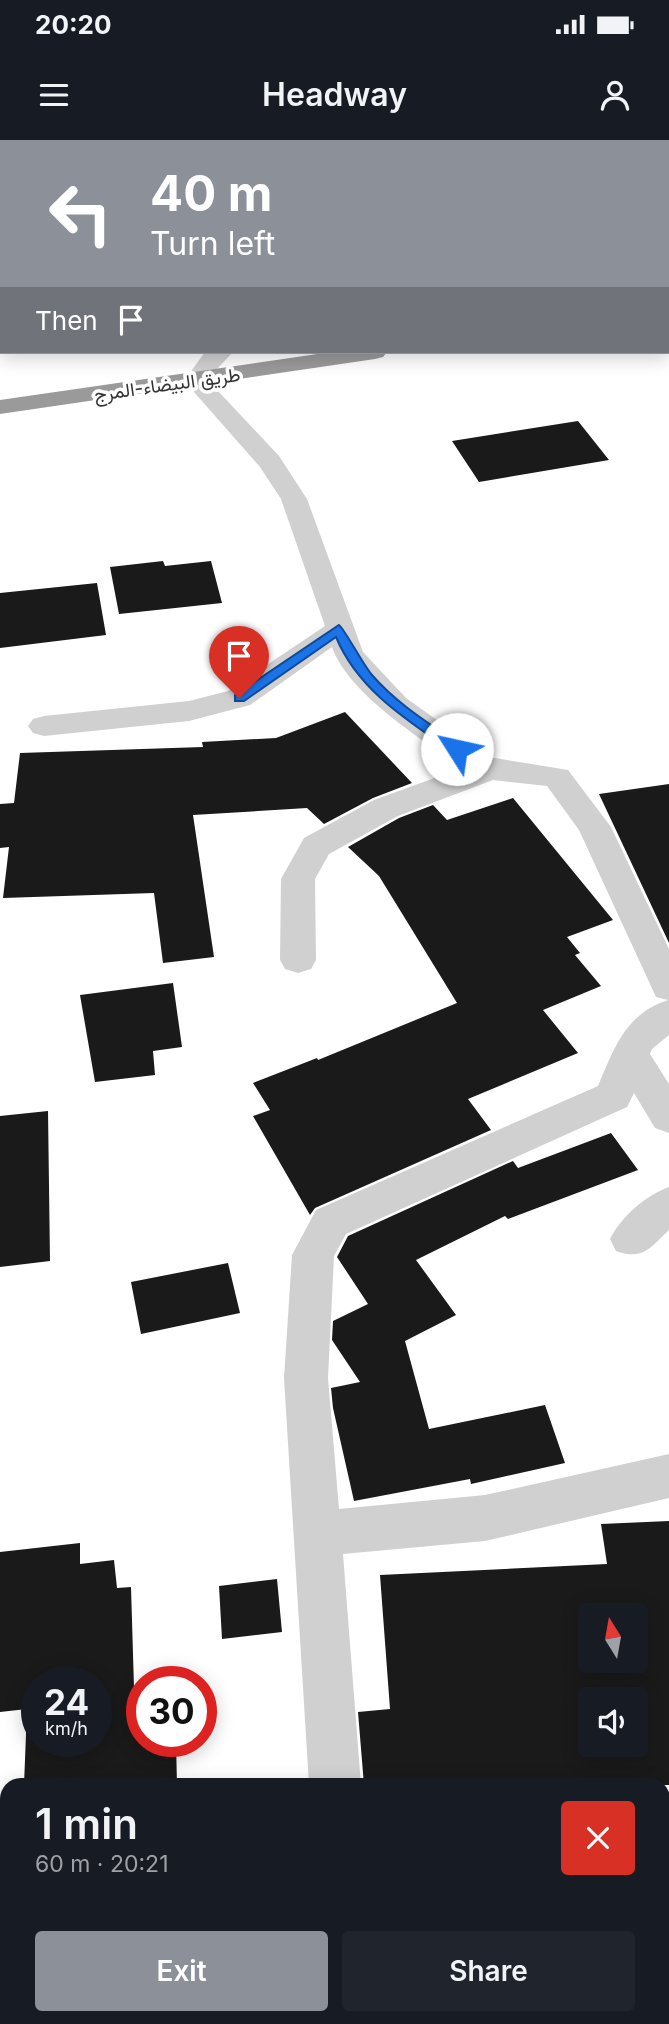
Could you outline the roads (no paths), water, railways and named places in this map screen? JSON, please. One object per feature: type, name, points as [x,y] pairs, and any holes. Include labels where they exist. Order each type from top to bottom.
[{"type":"highway","name":"طريق البيضاء-المرج","points":[[0,407],[209,360],[334,354]]},
{"type":"street","points":[[209,360],[212,400],[270,462],[294,499],[349,653],[367,677],[395,705],[478,764],[490,769],[557,777],[594,827],[669,987]]},
{"type":"street","points":[[44,726],[189,711],[239,698],[339,629]]},
{"type":"street","points":[[298,960],[298,879],[316,846],[386,808],[490,769]]},
{"type":"street","points":[[334,1778],[306,1378],[313,1255],[331,1222],[613,1096],[637,1040],[669,1014]]},
{"type":"street","points":[[631,1054],[669,1117]]},
{"type":"street","points":[[631,1239],[669,1204]]},
{"type":"street","points":[[317,1534],[485,1518],[669,1476]]}]
